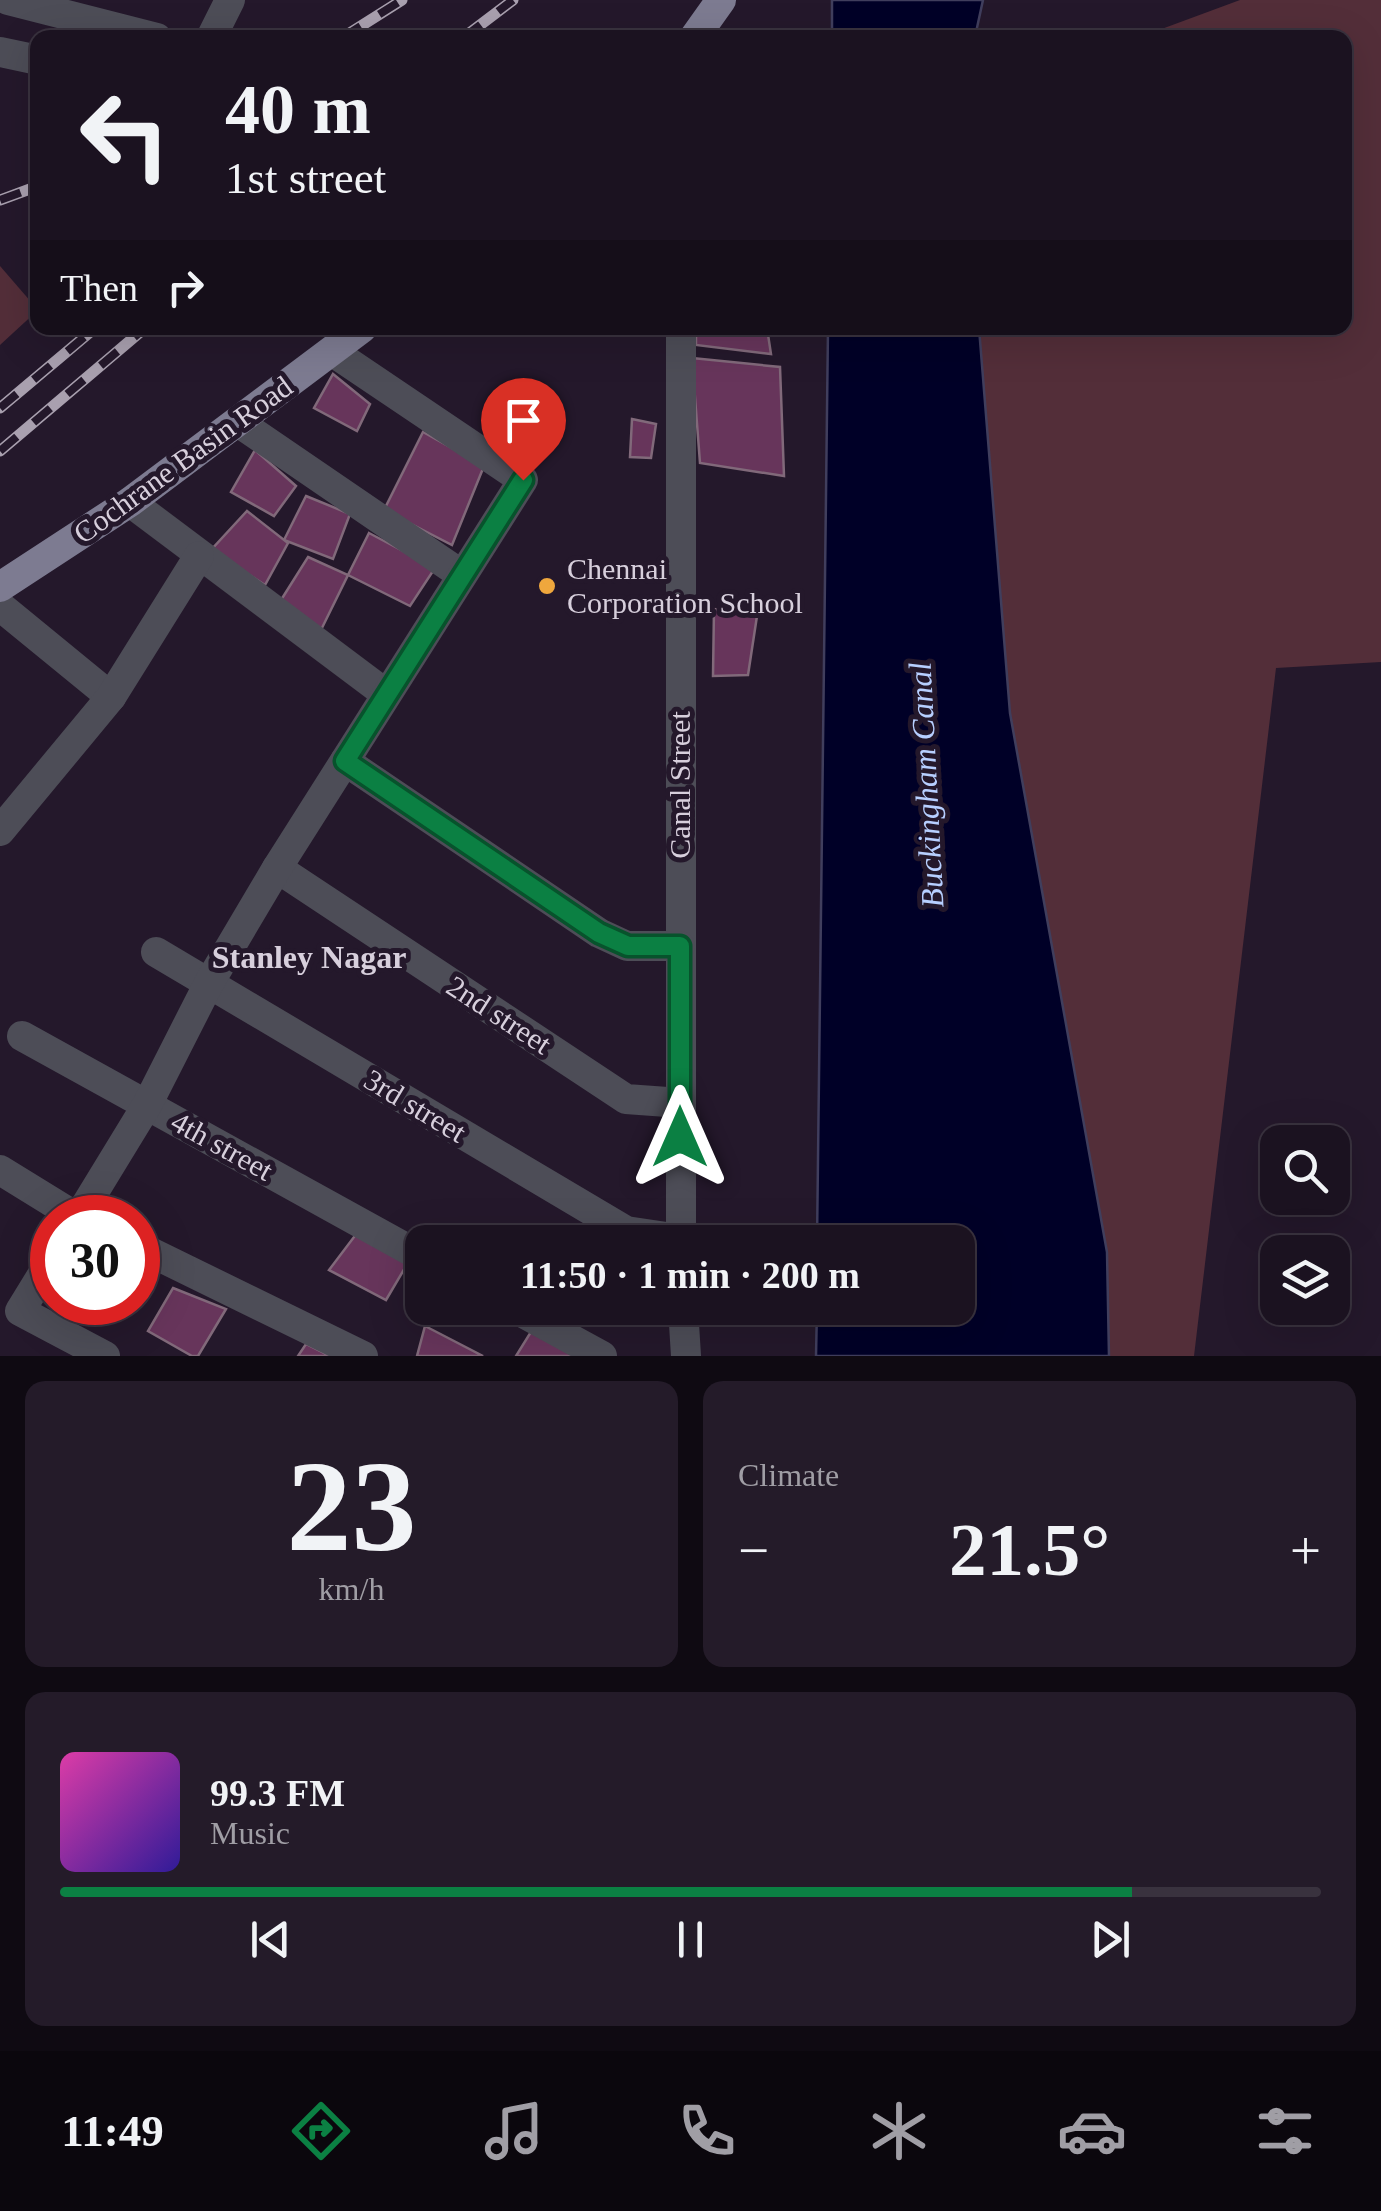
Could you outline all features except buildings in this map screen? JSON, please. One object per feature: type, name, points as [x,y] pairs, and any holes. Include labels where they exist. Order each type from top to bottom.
[{"type":"main road","points":[[700,30],[721,0]]},
{"type":"main road","name":"Cochrane Basin Road","points":[[0,587],[130,502],[354,335]]},
{"type":"street","points":[[8,0],[125,30]]},
{"type":"street","points":[[215,30],[230,0]]},
{"type":"street","points":[[0,52],[30,58]]},
{"type":"street","name":"Canal Street","points":[[680,335],[680,1225]]},
{"type":"street","points":[[92,1195],[148,1105],[208,984],[277,868],[523,480],[333,352]]},
{"type":"street","points":[[238,422],[462,576]]},
{"type":"street","points":[[130,502],[386,694]]},
{"type":"street","points":[[0,831],[111,697],[199,556]]},
{"type":"street","points":[[0,606],[111,697]]},
{"type":"street","points":[[345,761],[599,933],[628,946],[680,946]]},
{"type":"street","name":"2nd street","points":[[277,868],[626,1099],[680,1102]]},
{"type":"street","name":"3rd street","points":[[156,952],[616,1225]]},
{"type":"street","name":"4th street","points":[[22,1036],[405,1248]]},
{"type":"street","points":[[0,1170],[41,1195]]},
{"type":"street","points":[[160,1257],[363,1356]]},
{"type":"street","points":[[30,1294],[20,1311],[30,1316]]},
{"type":"street","points":[[46,1325],[105,1356]]},
{"type":"street","points":[[545,1325],[602,1356]]},
{"type":"street","points":[[685,1325],[686,1356]]},
{"type":"shaded area","points":[[1240,0],[1381,0],[1381,662],[1276,668],[1194,1356],[1109,1356],[1107,1252],[1010,713],[980,335],[1352,335],[1352,30],[1159,30]]},
{"type":"shaded area","points":[[0,266],[30,301],[30,317],[0,345]]},
{"type":"water","points":[[832,0],[983,0],[977,30],[832,30]]},
{"type":"water","name":"Buckingham Canal","points":[[828,335],[980,335],[1010,713],[1107,1252],[1109,1356],[816,1356],[817,1325],[975,1325],[975,1225],[817,1225]]},
{"type":"railway","points":[[355,30],[402,0]]},
{"type":"railway","points":[[474,30],[513,0]]},
{"type":"railway","points":[[0,200],[30,189]]},
{"type":"railway","points":[[0,408],[87,335]]},
{"type":"railway","points":[[0,451],[137,335]]},
{"type":"place","name":"Chennai Corporation School","points":[[547,586]]},
{"type":"district","name":"Stanley Nagar","points":[[309,957]]},
{"type":"route","points":[[523,480],[345,761],[599,933],[628,946],[680,946],[680,1137]]}]
